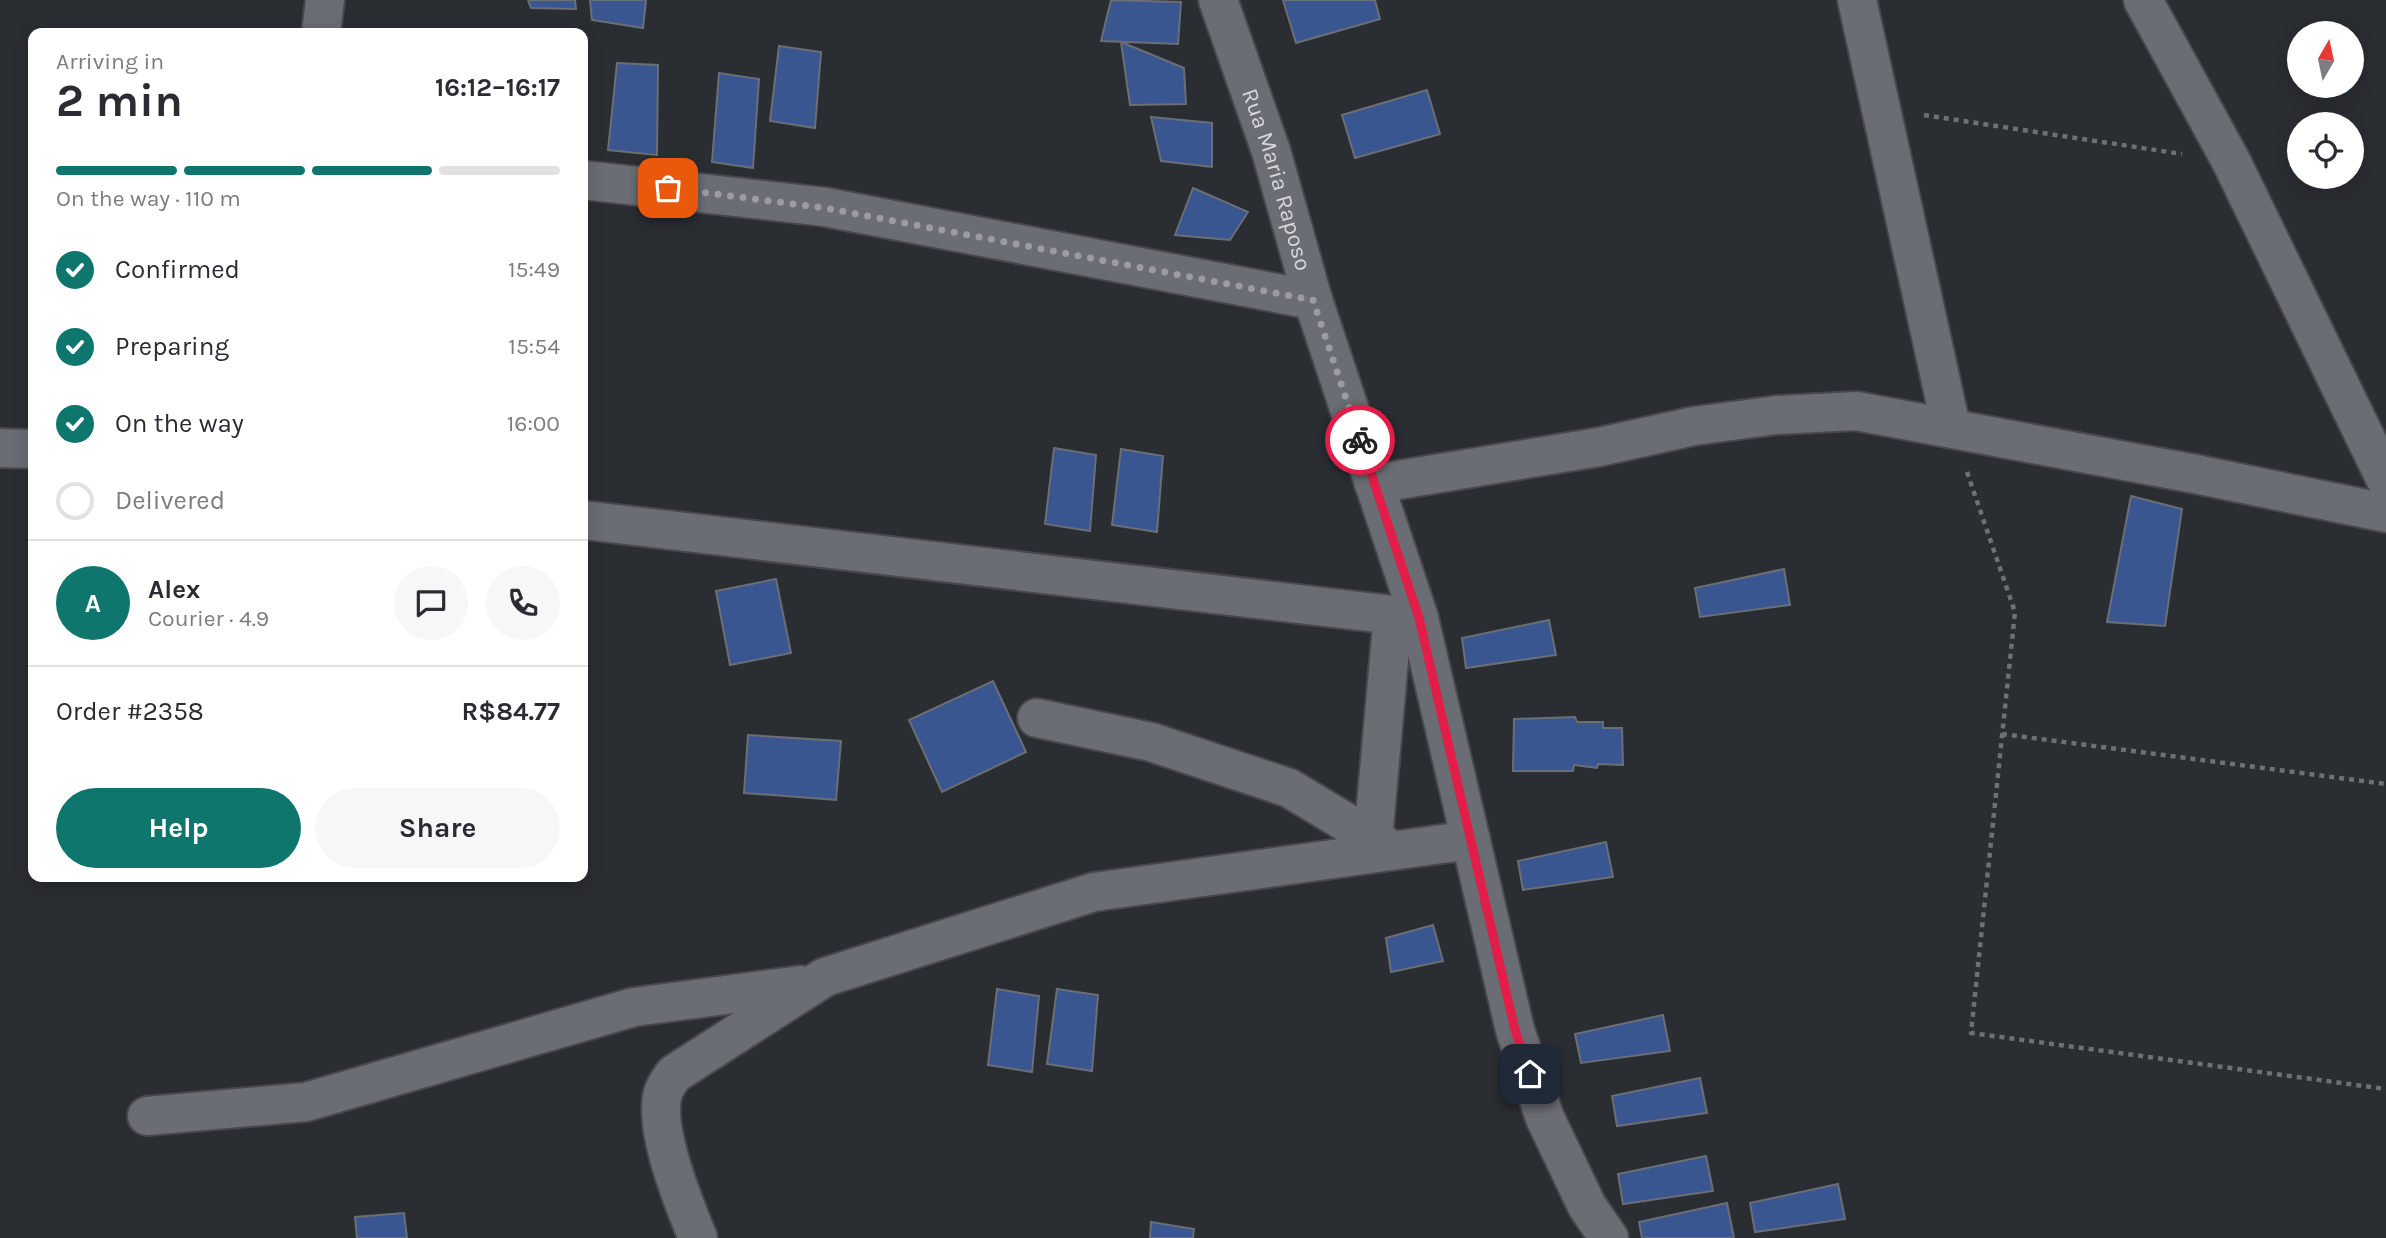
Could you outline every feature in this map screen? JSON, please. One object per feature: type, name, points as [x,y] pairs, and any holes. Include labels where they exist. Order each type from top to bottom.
[{"type":"street","points":[[322,28],[325,0]]},
{"type":"street","name":"Rua Maria Raposo","points":[[1218,0],[1271,151],[1313,300],[1374,484],[1406,617],[1471,840],[1515,1030],[1545,1118],[1587,1206],[1609,1238]]},
{"type":"street","points":[[1857,0],[1951,427]]},
{"type":"street","points":[[2143,0],[2231,161],[2386,480]]},
{"type":"street","points":[[588,181],[825,208],[1313,300]]},
{"type":"street","points":[[1374,484],[1599,447],[1694,426],[1777,415],[1856,411],[1951,427],[2386,513]]},
{"type":"street","points":[[0,448],[28,449]]},
{"type":"street","points":[[588,521],[1406,617],[1382,845]]},
{"type":"street","points":[[1037,718],[1152,742],[1289,788],[1382,845]]},
{"type":"street","points":[[147,1116],[306,1102],[634,1007],[814,984],[892,956],[1094,892],[1382,845],[1471,840]]},
{"type":"street","points":[[698,1238],[664,1135],[661,1108],[664,1091],[674,1074],[814,984]]},
{"type":"path","points":[[1881,108],[2231,161]]},
{"type":"path","points":[[1951,427],[2015,612],[1971,1032],[2386,1089]]},
{"type":"path","points":[[2002,734],[2386,784]]},
{"type":"building","points":[[528,0],[575,0],[576,9],[531,8]]},
{"type":"building","points":[[590,0],[646,0],[643,28],[592,20]]},
{"type":"building","points":[[1111,0],[1181,2],[1178,44],[1101,41]]},
{"type":"building","points":[[1283,0],[1375,0],[1380,19],[1296,43]]},
{"type":"building","points":[[1121,42],[1184,68],[1186,104],[1130,105]]},
{"type":"building","points":[[779,46],[821,52],[815,128],[770,121]]},
{"type":"building","points":[[617,63],[658,65],[657,155],[608,150]]},
{"type":"building","points":[[719,73],[759,79],[753,168],[712,162]]},
{"type":"building","points":[[1427,90],[1440,134],[1355,158],[1342,115]]},
{"type":"building","points":[[1151,117],[1212,123],[1212,167],[1161,161]]},
{"type":"building","points":[[1193,188],[1248,212],[1230,240],[1175,235]]},
{"type":"building","points":[[1054,448],[1096,455],[1090,531],[1045,524]]},
{"type":"building","points":[[1121,449],[1163,456],[1157,532],[1112,525]]},
{"type":"building","points":[[2131,496],[2182,509],[2165,626],[2107,622]]},
{"type":"building","points":[[1784,569],[1790,605],[1700,617],[1695,588]]},
{"type":"building","points":[[776,579],[791,653],[730,665],[716,591]]},
{"type":"building","points":[[1549,620],[1556,655],[1466,668],[1462,638]]},
{"type":"building","points":[[993,681],[1026,752],[942,792],[909,720]]},
{"type":"building","points":[[1575,717],[1577,722],[1603,722],[1603,728],[1622,728],[1623,765],[1598,764],[1597,768],[1574,765],[1573,771],[1513,771],[1514,719]]},
{"type":"building","points":[[748,735],[841,741],[836,800],[744,793]]},
{"type":"building","points":[[1606,842],[1613,877],[1523,890],[1518,861]]},
{"type":"building","points":[[1433,925],[1443,961],[1391,972],[1386,938]]},
{"type":"building","points":[[997,989],[1039,996],[1032,1072],[988,1065]]},
{"type":"building","points":[[1057,989],[1098,995],[1092,1071],[1047,1064]]},
{"type":"building","points":[[1663,1015],[1670,1051],[1581,1063],[1575,1034]]},
{"type":"building","points":[[1700,1078],[1707,1113],[1617,1126],[1612,1096]]},
{"type":"building","points":[[1706,1156],[1713,1191],[1623,1204],[1618,1174]]},
{"type":"building","points":[[1838,1184],[1845,1219],[1755,1232],[1750,1203]]},
{"type":"building","points":[[1727,1203],[1734,1238],[1642,1238],[1639,1222]]},
{"type":"building","points":[[404,1213],[407,1238],[357,1238],[355,1217]]},
{"type":"building","points":[[1151,1222],[1194,1229],[1193,1238],[1150,1238]]},
{"type":"way so far","points":[[668,188],[825,208],[1313,300],[1360,440]]},
{"type":"route","points":[[1360,440],[1419,618],[1515,1030],[1530,1074]]}]
